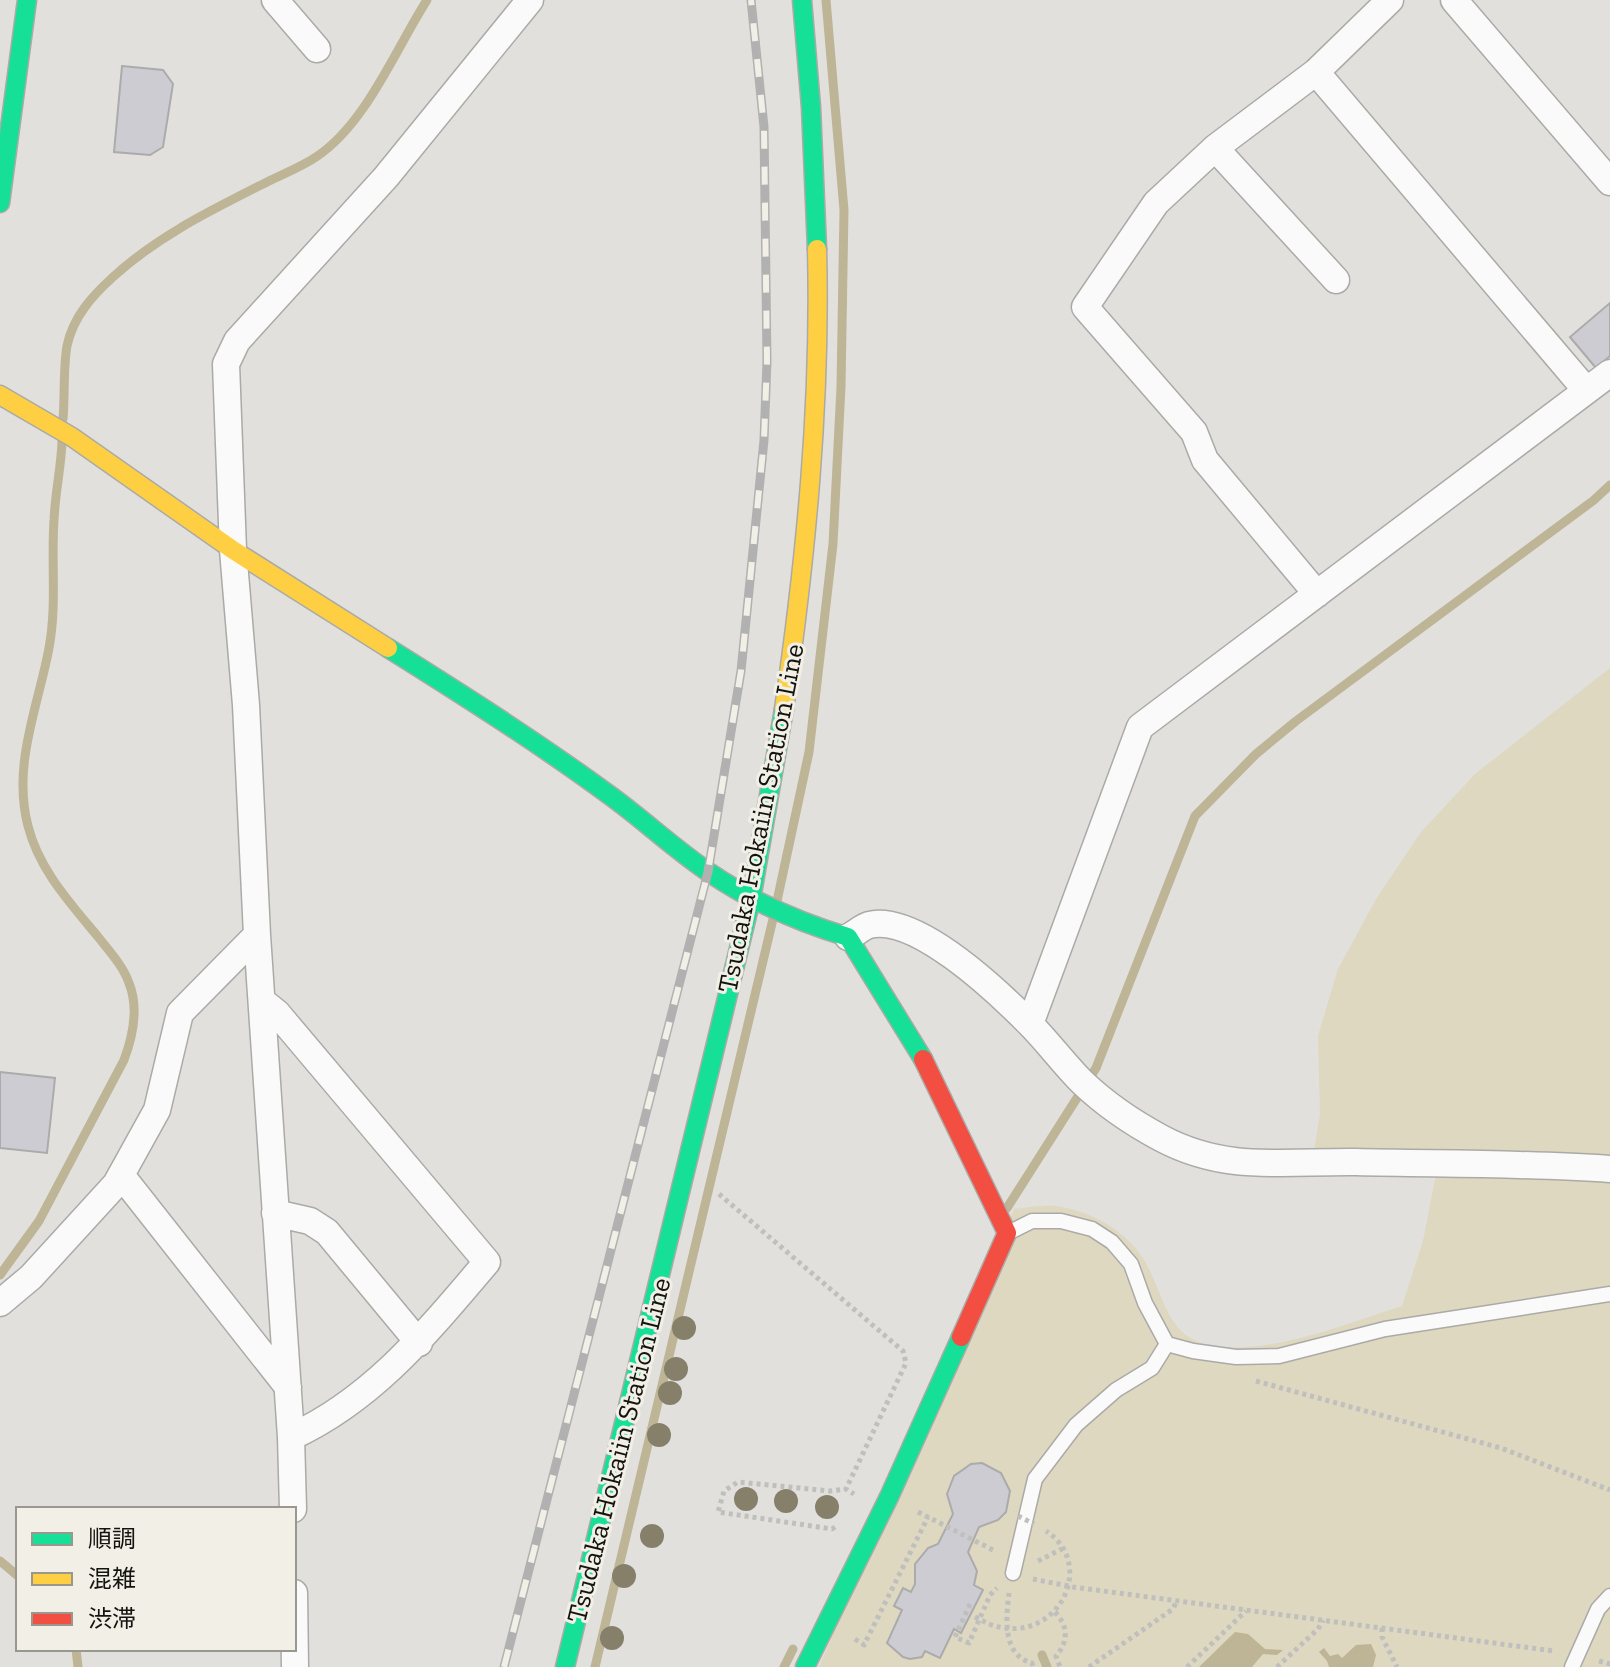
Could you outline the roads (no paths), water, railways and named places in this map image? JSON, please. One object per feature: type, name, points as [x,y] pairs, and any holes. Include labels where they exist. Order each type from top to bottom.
[{"type":"main road","points":[[0,203],[27,0]]},
{"type":"main road","name":"Tsudaka Hokaiin Station Line","points":[[565,1667],[768,907],[774,775],[795,629],[814,429],[817,300],[815,189],[802,0]]},
{"type":"main road","points":[[0,395],[72,437],[233,550],[491,713],[609,794],[708,872],[768,907],[807,925],[848,937],[919,1051],[1002,1223],[883,1508],[805,1667]]},
{"type":"street","points":[[275,0],[317,49]]},
{"type":"street","points":[[293,1507],[288,1387],[257,935],[246,705],[233,550],[226,364],[237,341],[386,177],[530,0]]},
{"type":"street","points":[[1317,594],[1205,460],[1194,432],[1085,307],[1156,203],[1215,148],[1316,72],[1390,0]]},
{"type":"street","points":[[1454,0],[1610,182]]},
{"type":"street","points":[[1316,72],[1586,390]]},
{"type":"street","points":[[1215,148],[1336,280]]},
{"type":"street","points":[[1030,1024],[1140,727],[1610,373]]},
{"type":"street","points":[[848,937],[869,925],[893,925],[909,930],[964,964],[1030,1024],[1086,1085],[1115,1109],[1162,1138],[1205,1156],[1248,1164],[1355,1162],[1610,1169]]},
{"type":"street","points":[[0,1303],[31,1277],[121,1175],[157,1110],[180,1013],[257,935]]},
{"type":"street","points":[[262,1001],[277,1013],[487,1262],[419,1343],[367,1392],[323,1423],[291,1437]]},
{"type":"street","points":[[121,1175],[288,1387]]},
{"type":"street","points":[[275,1213],[310,1221],[327,1232],[419,1343]]},
{"type":"lane","points":[[1002,1223],[1061,1221],[1092,1229],[1112,1242],[1131,1264],[1145,1303],[1167,1344],[1236,1357],[1279,1356],[1385,1329],[1610,1294]]},
{"type":"lane","points":[[1013,1573],[1035,1479],[1076,1425],[1116,1390],[1152,1368],[1167,1344]]},
{"type":"lane","points":[[1570,1660],[1598,1609],[1610,1596]]},
{"type":"waterway","points":[[63,419],[67,346],[79,316],[91,300],[131,262],[167,236],[304,164],[334,143],[365,106],[427,0]]},
{"type":"waterway","points":[[777,901],[809,752],[833,544],[841,387],[844,210],[826,0]]},
{"type":"waterway","points":[[0,1275],[39,1221],[124,1060],[134,1022],[134,1002],[126,977],[116,959],[48,872],[33,842],[24,803],[28,736],[51,632],[54,520],[62,442]]},
{"type":"waterway","points":[[1007,1208],[1096,1068],[1195,816],[1256,754],[1296,721],[1610,485]]},
{"type":"waterway","points":[[595,1667],[773,919]]},
{"type":"waterway","points":[[0,1561],[16,1574]]},
{"type":"waterway","points":[[784,1667],[793,1649]]},
{"type":"waterway","points":[[76,1651],[78,1667]]},
{"type":"waterway","points":[[1042,1655],[1047,1667]]},
{"type":"railway","points":[[504,1667],[708,872],[741,671],[764,440],[767,361],[764,127],[751,0]]}]
